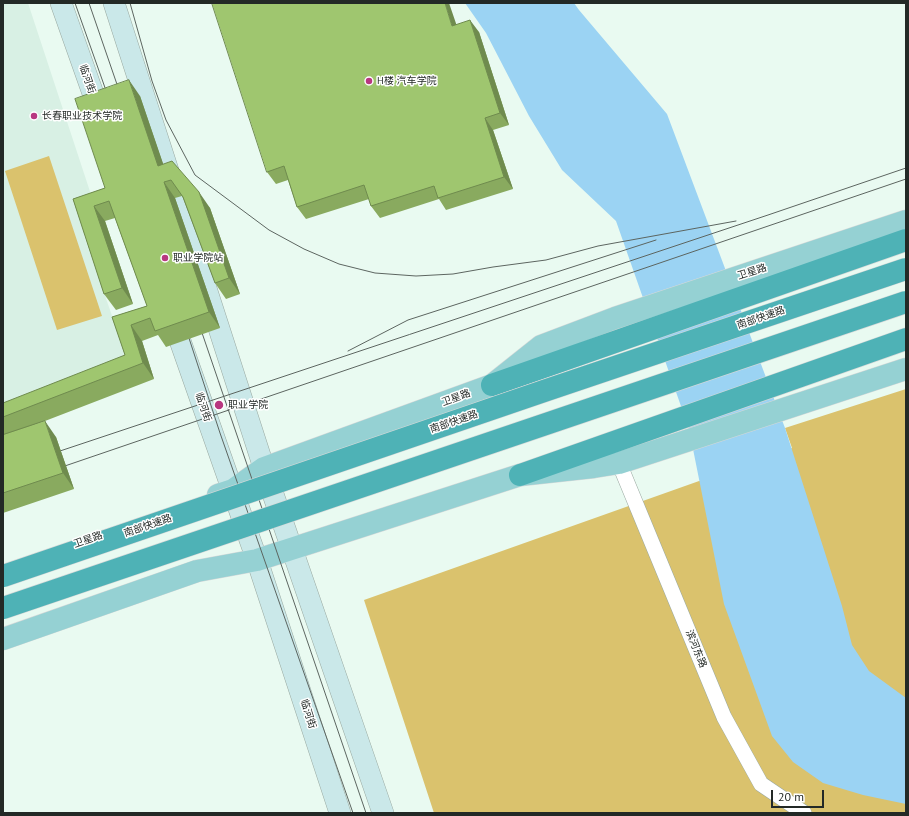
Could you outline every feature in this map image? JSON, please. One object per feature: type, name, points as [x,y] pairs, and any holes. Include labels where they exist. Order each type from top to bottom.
[{"type":"highway","points":[[492,385],[906,240]]},
{"type":"highway","name":"南部快速路","points":[[3,576],[906,269]]},
{"type":"highway","points":[[3,608],[906,302]]},
{"type":"highway","points":[[520,475],[906,339]]},
{"type":"main road","name":"临河街","points":[[61,3],[108,138]]},
{"type":"main road","points":[[114,3],[264,468],[383,813]]},
{"type":"main road","name":"卫星路","points":[[3,570],[233,490],[264,468],[492,385],[541,346],[615,318],[724,280],[906,221]]},
{"type":"main road","name":"临河街","points":[[164,295],[257,560],[340,813]]},
{"type":"main road","points":[[3,639],[197,571],[257,560],[520,475],[619,463],[770,412],[906,369]]},
{"type":"street","name":"滨河东路","points":[[619,463],[724,717],[761,784],[804,813]]},
{"type":"shaded area","name":"长春职业技术学院","points":[[3,3],[28,3],[102,228],[84,235],[136,385],[3,430]]},
{"type":"shaded area","points":[[49,156],[102,316],[57,330],[5,171]]},
{"type":"shaded area","points":[[906,389],[906,813],[434,813],[364,600],[792,448],[785,428]]},
{"type":"water","points":[[465,3],[574,3],[667,114],[785,428],[842,606],[852,645],[869,671],[906,698],[906,804],[863,795],[823,783],[793,762],[772,736],[724,604],[689,429],[616,221],[562,170],[529,116],[486,33]]},
{"type":"building","name":"H楼 汽车学院","points":[[212,3],[445,3],[452,26],[470,20],[500,113],[485,118],[504,177],[438,198],[434,186],[371,206],[364,185],[297,207],[284,166],[267,172]]},
{"type":"building","name":"职业学院站","points":[[129,80],[158,166],[172,161],[199,192],[229,278],[215,283],[183,197],[171,180],[164,182],[209,312],[155,331],[150,318],[131,325],[143,363],[3,417],[3,403],[125,355],[112,317],[147,306],[109,201],[94,206],[122,288],[104,294],[73,199],[105,188],[75,99]]},
{"type":"building","points":[[45,421],[63,473],[3,493],[3,435]]},
{"type":"tram line","points":[[75,3],[109,99]]},
{"type":"tram line","points":[[89,3],[121,96]]},
{"type":"tram line","points":[[130,3],[152,81],[166,120],[195,175],[269,230],[304,249],[339,264],[375,273],[416,276],[453,274],[546,260],[598,246],[736,221]]},
{"type":"tram line","points":[[51,454],[906,168]]},
{"type":"tram line","points":[[56,469],[906,179]]},
{"type":"tram line","points":[[348,351],[408,320],[656,240]]},
{"type":"tram line","points":[[199,324],[366,813]]},
{"type":"tram line","points":[[186,329],[220,433],[353,813]]},
{"type":"place","name":"H楼 汽车学院","points":[[369,81]]},
{"type":"place","name":"长春职业技术学院","points":[[34,116]]},
{"type":"place","name":"职业学院站","points":[[165,258]]},
{"type":"place","name":"职业学院","points":[[219,405]]}]
